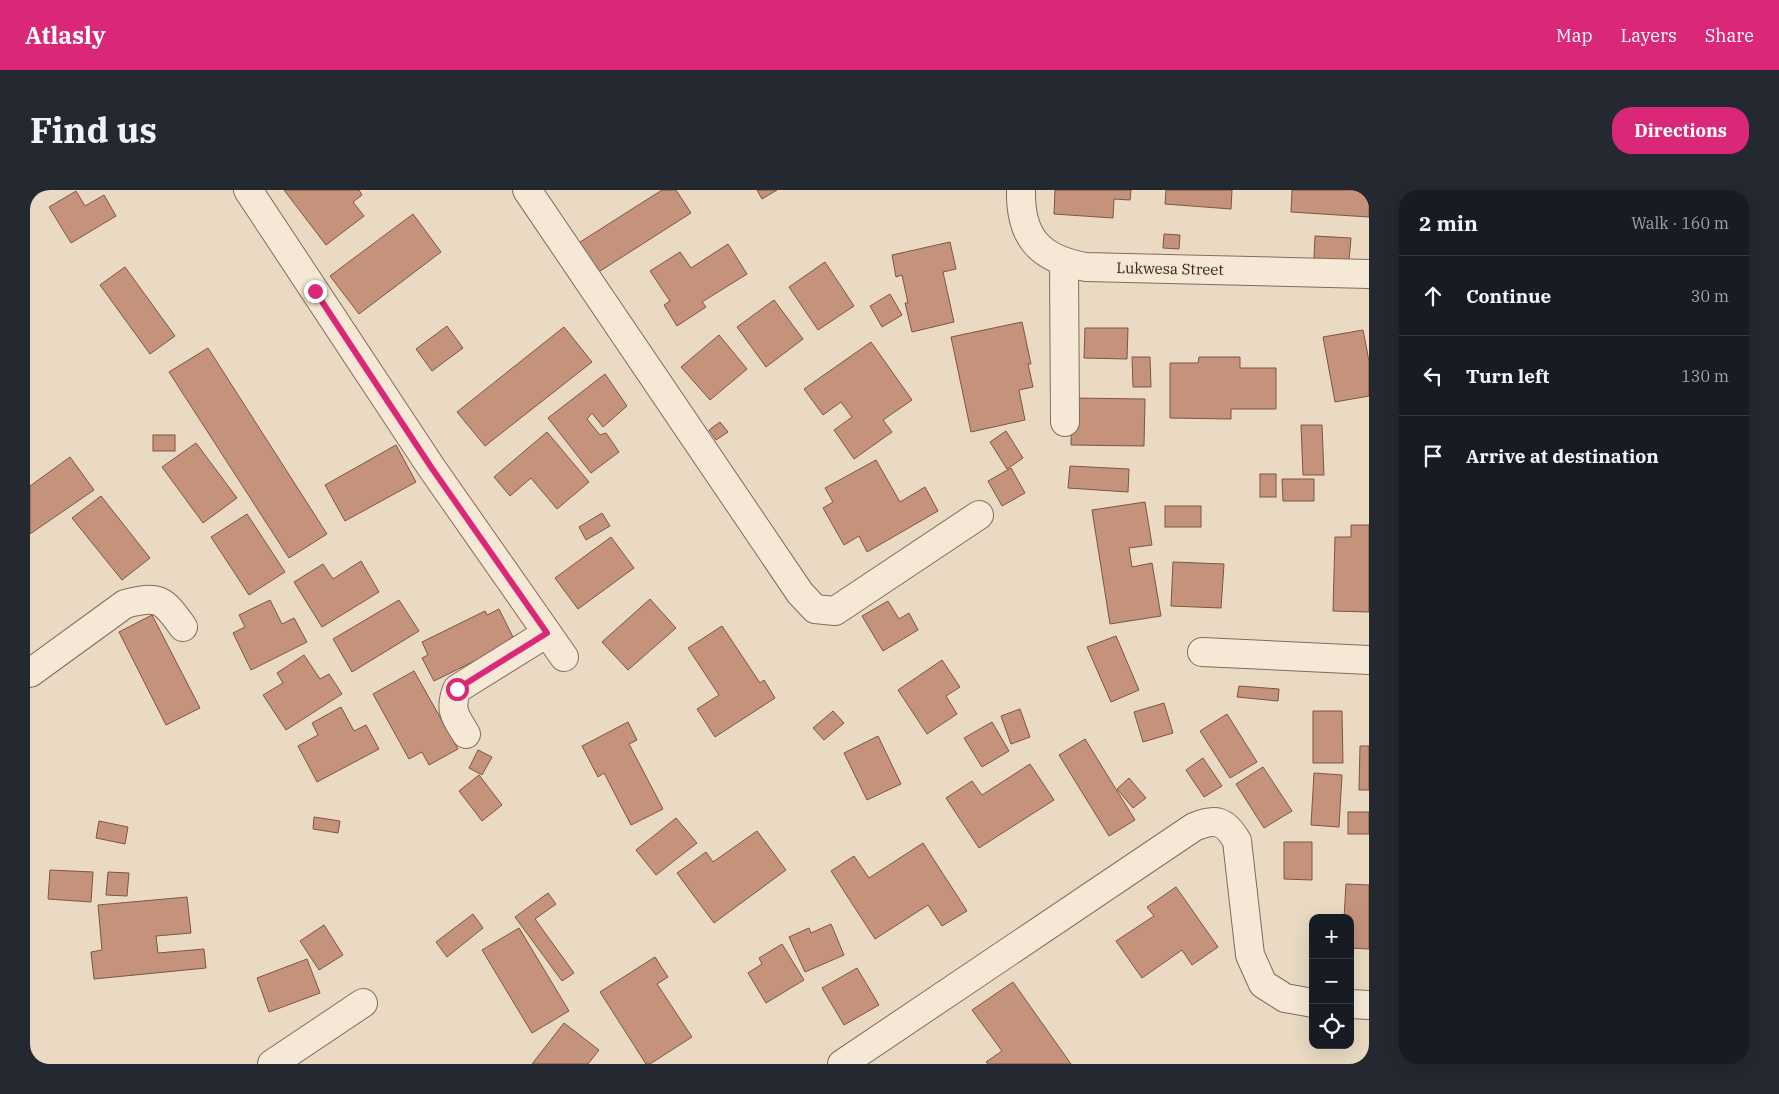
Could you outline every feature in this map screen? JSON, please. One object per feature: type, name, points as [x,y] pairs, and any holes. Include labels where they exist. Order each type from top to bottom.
[{"type":"street","points":[[248,190],[431,467],[564,657]]},
{"type":"street","points":[[527,190],[800,593],[816,609],[835,611],[978,515]]},
{"type":"street","name":"Lukwesa Street","points":[[1020,190],[1020,202],[1025,228],[1038,247],[1064,263],[1086,266],[1369,274]]},
{"type":"street","points":[[1064,263],[1064,422]]},
{"type":"street","points":[[30,673],[125,604],[141,600],[158,600],[170,609],[183,627]]},
{"type":"street","points":[[466,734],[453,713],[452,702],[457,689],[547,633]]},
{"type":"street","points":[[1202,652],[1369,660]]},
{"type":"street","points":[[842,1064],[1194,827],[1206,821],[1217,821],[1229,828],[1237,841],[1250,955],[1263,984],[1285,998],[1309,1001]]},
{"type":"street","points":[[272,1064],[363,1003]]},
{"type":"building","points":[[284,190],[359,190],[362,195],[353,202],[364,216],[326,245]]},
{"type":"building","points":[[662,190],[676,190],[691,213],[597,273],[577,244]]},
{"type":"building","points":[[757,190],[777,190],[762,199]]},
{"type":"building","points":[[1055,190],[1131,190],[1130,200],[1114,199],[1113,218],[1054,214]]},
{"type":"building","points":[[1166,190],[1232,190],[1231,209],[1165,204]]},
{"type":"building","points":[[1292,190],[1369,190],[1369,217],[1291,212]]},
{"type":"building","points":[[76,191],[85,206],[104,195],[116,216],[71,243],[49,207]]},
{"type":"building","points":[[413,214],[441,252],[359,314],[330,276]]},
{"type":"building","points":[[1164,234],[1180,235],[1179,249],[1163,248]]},
{"type":"building","points":[[1315,236],[1351,238],[1349,260],[1314,258]]},
{"type":"building","points":[[950,242],[956,269],[943,272],[954,322],[912,332],[905,303],[908,303],[902,275],[896,277],[892,255]]},
{"type":"building","points":[[728,244],[747,274],[702,302],[706,307],[677,326],[664,305],[670,301],[650,271],[680,252],[691,268]]},
{"type":"building","points":[[825,262],[854,306],[818,330],[789,287]]},
{"type":"building","points":[[125,267],[175,336],[150,354],[100,285]]},
{"type":"building","points":[[890,294],[902,315],[882,327],[870,306]]},
{"type":"building","points":[[774,300],[803,339],[766,367],[737,327]]},
{"type":"building","points":[[1022,322],[1031,364],[1028,364],[1033,387],[1019,390],[1025,420],[971,432],[951,337]]},
{"type":"building","points":[[447,326],[463,348],[432,371],[416,349]]},
{"type":"building","points":[[564,327],[592,362],[485,446],[457,412]]},
{"type":"building","points":[[1085,328],[1128,328],[1127,359],[1084,358]]},
{"type":"building","points":[[1363,330],[1369,361],[1369,396],[1335,402],[1323,337]]},
{"type":"building","points":[[719,335],[747,369],[710,400],[681,367]]},
{"type":"building","points":[[871,342],[912,400],[883,420],[892,432],[854,459],[834,430],[852,417],[841,402],[823,415],[804,389]]},
{"type":"building","points":[[208,348],[327,534],[289,558],[169,372]]},
{"type":"building","points":[[1132,357],[1150,357],[1151,387],[1133,387]]},
{"type":"building","points":[[1199,357],[1240,357],[1240,368],[1276,368],[1276,409],[1231,409],[1231,419],[1170,418],[1170,363],[1198,363]]},
{"type":"building","points":[[605,374],[627,406],[603,427],[592,413],[587,419],[600,435],[606,433],[619,452],[591,473],[548,418]]},
{"type":"building","points":[[1072,398],[1145,399],[1144,446],[1071,445]]},
{"type":"building","points":[[720,422],[728,432],[716,440],[709,430]]},
{"type":"building","points":[[1301,425],[1322,425],[1324,475],[1303,475]]},
{"type":"building","points":[[1006,431],[1023,458],[1007,469],[990,442]]},
{"type":"building","points":[[547,432],[589,482],[557,509],[531,478],[510,496],[494,477]]},
{"type":"building","points":[[153,435],[175,435],[175,451],[153,451]]},
{"type":"building","points":[[196,443],[237,498],[203,523],[162,467]]},
{"type":"building","points":[[396,445],[416,482],[345,521],[325,485]]},
{"type":"building","points":[[70,457],[94,490],[30,534],[30,486]]},
{"type":"building","points":[[876,460],[900,502],[925,487],[938,511],[867,552],[859,536],[844,545],[823,508],[833,502],[825,488]]},
{"type":"building","points":[[1070,466],[1129,469],[1128,492],[1068,488]]},
{"type":"building","points":[[1011,468],[1025,493],[1002,506],[988,481]]},
{"type":"building","points":[[1260,474],[1276,474],[1276,497],[1260,497]]},
{"type":"building","points":[[1282,479],[1314,479],[1314,501],[1283,501]]},
{"type":"building","points":[[101,496],[150,558],[122,580],[72,518]]},
{"type":"building","points":[[1145,502],[1152,545],[1129,548],[1132,567],[1152,563],[1161,616],[1110,624],[1092,510]]},
{"type":"building","points":[[1165,506],[1201,506],[1201,527],[1165,527]]},
{"type":"building","points":[[602,513],[610,526],[586,540],[579,527]]},
{"type":"building","points":[[247,514],[285,572],[249,595],[211,537]]},
{"type":"building","points":[[1351,525],[1369,525],[1369,612],[1333,611],[1335,537],[1351,537]]},
{"type":"building","points":[[611,537],[634,568],[578,609],[555,578]]},
{"type":"building","points":[[361,561],[379,592],[322,627],[294,582],[323,564],[333,579]]},
{"type":"building","points":[[1173,562],[1224,564],[1221,608],[1171,606]]},
{"type":"building","points":[[650,599],[676,628],[628,670],[602,642]]},
{"type":"building","points":[[270,600],[282,624],[294,618],[307,642],[251,670],[233,633],[245,627],[239,615]]},
{"type":"building","points":[[399,600],[419,631],[352,672],[333,639]]},
{"type":"building","points":[[888,601],[899,619],[909,613],[918,630],[883,651],[862,616]]},
{"type":"building","points":[[499,609],[515,641],[434,681],[422,658],[428,655],[422,642],[485,611],[487,615]]},
{"type":"building","points":[[152,615],[200,708],[166,725],[119,632]]},
{"type":"building","points":[[722,626],[760,683],[764,680],[775,698],[715,737],[697,709],[719,695],[688,648]]},
{"type":"building","points":[[1116,636],[1139,690],[1111,702],[1087,647]]},
{"type":"building","points":[[304,655],[320,679],[329,674],[342,694],[286,730],[263,695],[283,683],[277,673]]},
{"type":"building","points":[[942,660],[960,687],[946,696],[957,714],[927,734],[898,690]]},
{"type":"building","points":[[414,671],[458,749],[429,765],[422,752],[409,759],[373,694]]},
{"type":"building","points":[[1239,686],[1279,689],[1278,701],[1237,697]]},
{"type":"building","points":[[1164,703],[1173,733],[1143,742],[1134,712]]},
{"type":"building","points":[[341,707],[354,731],[366,725],[379,749],[317,782],[298,746],[318,735],[312,723]]},
{"type":"building","points":[[1020,709],[1030,737],[1011,744],[1001,716]]},
{"type":"building","points":[[833,711],[844,723],[824,740],[813,728]]},
{"type":"building","points":[[1313,711],[1342,711],[1343,763],[1313,763]]},
{"type":"building","points":[[1227,714],[1257,762],[1230,778],[1200,731]]},
{"type":"building","points":[[628,722],[637,740],[629,744],[663,809],[631,825],[604,773],[598,777],[582,746]]},
{"type":"building","points":[[992,722],[1009,751],[982,767],[964,738]]},
{"type":"building","points":[[878,736],[901,784],[867,800],[844,753]]},
{"type":"building","points":[[1085,739],[1135,820],[1109,836],[1059,755]]},
{"type":"building","points":[[1360,746],[1369,746],[1369,790],[1359,790]]},
{"type":"building","points":[[478,750],[492,757],[482,775],[469,768]]},
{"type":"building","points":[[1203,758],[1222,786],[1204,797],[1186,770]]},
{"type":"building","points":[[1030,764],[1054,800],[979,848],[946,798],[972,781],[982,795]]},
{"type":"building","points":[[1263,767],[1292,811],[1264,828],[1236,784]]},
{"type":"building","points":[[1314,773],[1342,775],[1339,827],[1311,825]]},
{"type":"building","points":[[479,775],[502,805],[482,821],[459,791]]},
{"type":"building","points":[[1129,778],[1146,798],[1133,808],[1117,789]]},
{"type":"building","points":[[1348,812],[1369,812],[1369,834],[1348,834]]},
{"type":"building","points":[[314,817],[340,821],[338,833],[313,829]]},
{"type":"building","points":[[676,818],[697,843],[656,875],[636,850]]},
{"type":"building","points":[[99,821],[128,827],[125,844],[96,838]]},
{"type":"building","points":[[757,831],[786,870],[714,923],[677,873],[706,852],[713,862]]},
{"type":"building","points":[[1284,842],[1312,842],[1312,880],[1284,879]]},
{"type":"building","points":[[923,843],[967,911],[942,926],[928,905],[875,939],[831,871],[854,856],[869,878]]},
{"type":"building","points":[[50,870],[93,872],[91,902],[48,899]]},
{"type":"building","points":[[108,872],[129,873],[127,896],[106,895]]},
{"type":"building","points":[[1346,884],[1369,885],[1369,949],[1354,948],[1354,914],[1344,914]]},
{"type":"building","points":[[1176,887],[1218,947],[1192,965],[1182,950],[1142,978],[1116,941],[1154,916],[1147,907]]},
{"type":"building","points":[[548,893],[556,904],[535,919],[574,973],[562,981],[515,917]]},
{"type":"building","points":[[187,897],[191,933],[156,936],[158,953],[204,949],[206,968],[94,979],[91,952],[102,950],[98,905]]},
{"type":"building","points":[[473,914],[483,928],[447,957],[436,942]]},
{"type":"building","points":[[831,924],[844,955],[805,972],[789,937],[809,928],[811,933]]},
{"type":"building","points":[[324,925],[343,955],[319,970],[300,941]]},
{"type":"building","points":[[519,928],[569,1011],[532,1033],[482,950]]},
{"type":"building","points":[[782,944],[804,980],[766,1003],[748,973],[762,964],[759,958]]},
{"type":"building","points":[[655,957],[668,977],[657,984],[692,1037],[650,1064],[646,1064],[600,992]]},
{"type":"building","points":[[307,959],[320,993],[269,1012],[257,978]]},
{"type":"building","points":[[857,968],[879,1005],[844,1025],[822,988]]},
{"type":"building","points":[[1013,982],[1071,1064],[988,1064],[986,1062],[1002,1051],[972,1010]]},
{"type":"building","points":[[564,1023],[599,1050],[588,1064],[532,1064]]},
{"type":"route","points":[[315,291],[431,467],[547,633],[457,689]]}]
